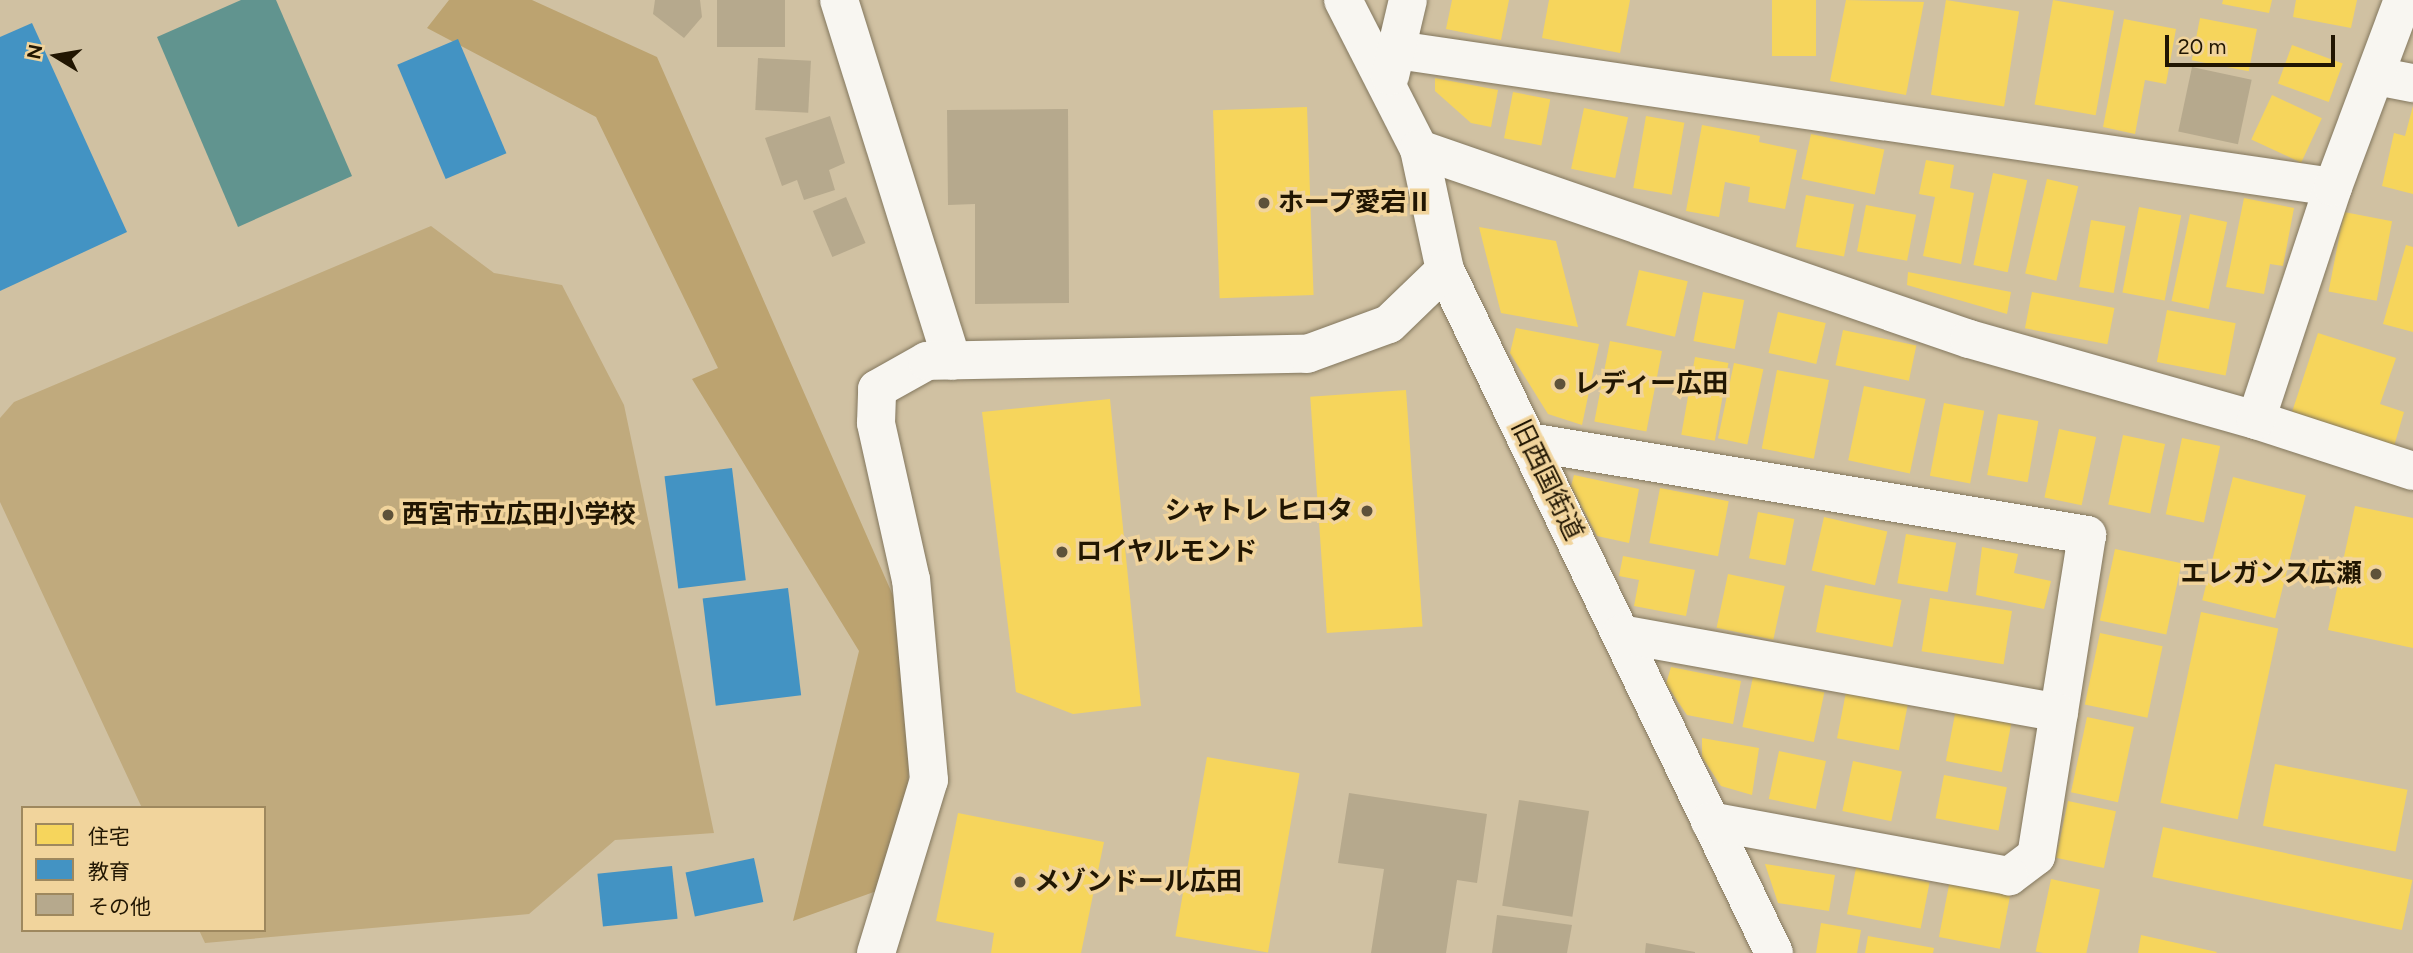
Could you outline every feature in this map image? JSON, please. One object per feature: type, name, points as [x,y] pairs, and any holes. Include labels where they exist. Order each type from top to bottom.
[{"type":"street","points":[[839,0],[952,361]]},
{"type":"street","name":"旧西国街道","points":[[1343,0],[1392,67],[1419,149],[1445,271],[1774,953]]},
{"type":"street","points":[[1408,0],[1392,67],[2333,187]]},
{"type":"street","points":[[2256,420],[2333,187],[2403,0]]},
{"type":"street","points":[[2376,76],[2413,83]]},
{"type":"street","points":[[1419,149],[1969,339],[2256,420],[2413,471]]},
{"type":"street","points":[[876,953],[929,780],[911,580],[876,423],[877,388],[927,361],[1307,354],[1389,324],[1445,271]]},
{"type":"street","points":[[1529,442],[2087,535],[2036,856],[2009,876],[1710,821]]},
{"type":"street","points":[[1620,634],[2059,713]]},
{"type":"shaded area","points":[[449,0],[532,0],[657,57],[912,639],[907,825],[885,888],[793,921],[859,651],[692,379],[718,368],[596,117],[427,28]]},
{"type":"shaded area","points":[[431,226],[494,273],[562,285],[624,405],[714,833],[615,840],[529,914],[205,943],[200,932],[266,932],[266,806],[141,806],[0,502],[0,418],[14,402]]},
{"type":"water","points":[[241,0],[276,0],[352,176],[238,227],[157,37]]},
{"type":"building: 住宅","points":[[1452,0],[1509,0],[1501,40],[1446,29]]},
{"type":"building: 住宅","points":[[1549,0],[1630,0],[1620,53],[1542,38]]},
{"type":"building: 住宅","points":[[1772,0],[1816,0],[1816,56],[1772,56]]},
{"type":"building: 住宅","points":[[1846,0],[1924,2],[1906,95],[1830,81]]},
{"type":"building: 住宅","points":[[1946,0],[2019,12],[2004,106],[1931,95]]},
{"type":"building: 住宅","points":[[2053,0],[2114,11],[2096,115],[2035,104]]},
{"type":"building: 住宅","points":[[2223,0],[2272,0],[2269,13],[2222,4]]},
{"type":"building: 住宅","points":[[2296,0],[2357,0],[2351,28],[2293,17]]},
{"type":"building: 住宅","points":[[2200,18],[2257,29],[2249,71],[2192,60]]},
{"type":"building: 住宅","points":[[2124,19],[2176,29],[2166,84],[2145,80],[2135,134],[2103,127]]},
{"type":"building: 住宅","points":[[2292,45],[2343,63],[2329,102],[2278,84]]},
{"type":"building: 住宅","points":[[1435,78],[1498,90],[1491,127],[1471,123],[1435,91]]},
{"type":"building: 住宅","points":[[1513,92],[1550,99],[1541,145],[1504,138]]},
{"type":"building: 住宅","points":[[2272,95],[2322,118],[2301,163],[2251,139]]},
{"type":"building: 住宅","points":[[2413,106],[2413,194],[2382,186],[2394,133],[2405,136]]},
{"type":"building: 住宅","name":"ホープ愛宕Ⅱ","points":[[1307,107],[1314,295],[1220,298],[1213,110]]},
{"type":"building: 住宅","points":[[1584,108],[1628,117],[1615,178],[1571,169]]},
{"type":"building: 住宅","points":[[1646,116],[1684,123],[1672,195],[1633,188]]},
{"type":"building: 住宅","points":[[1702,125],[1760,136],[1759,142],[1797,150],[1785,209],[1748,202],[1750,187],[1725,182],[1719,217],[1686,211]]},
{"type":"building: 住宅","points":[[1811,134],[1884,150],[1875,195],[1801,179]]},
{"type":"building: 住宅","points":[[1926,160],[1954,165],[1950,188],[1974,193],[1961,264],[1923,256],[1935,197],[1919,194]]},
{"type":"building: 住宅","points":[[1993,173],[2027,180],[2008,272],[1973,265]]},
{"type":"building: 住宅","points":[[2047,179],[2078,186],[2056,281],[2025,274]]},
{"type":"building: 住宅","points":[[1806,195],[1854,204],[1844,256],[1796,247]]},
{"type":"building: 住宅","points":[[2244,198],[2294,208],[2283,266],[2270,264],[2264,294],[2226,287]]},
{"type":"building: 住宅","points":[[1866,205],[1916,215],[1907,261],[1857,251]]},
{"type":"building: 住宅","points":[[2139,207],[2181,215],[2165,301],[2122,292]]},
{"type":"building: 住宅","points":[[2344,212],[2392,221],[2377,301],[2329,292]]},
{"type":"building: 住宅","points":[[2190,214],[2227,222],[2209,309],[2171,301]]},
{"type":"building: 住宅","points":[[2091,220],[2125,226],[2114,293],[2079,287]]},
{"type":"building: 住宅","points":[[1479,227],[1556,241],[1578,327],[1501,313]]},
{"type":"building: 住宅","points":[[2406,245],[2413,247],[2413,332],[2383,324]]},
{"type":"building: 住宅","points":[[1639,270],[1688,281],[1675,337],[1626,326]]},
{"type":"building: 住宅","points":[[1908,272],[2011,292],[2007,314],[1907,285]]},
{"type":"building: 住宅","points":[[1703,292],[1744,300],[1735,349],[1693,341]]},
{"type":"building: 住宅","points":[[2032,292],[2114,308],[2107,344],[2025,328]]},
{"type":"building: 住宅","points":[[2167,310],[2236,323],[2226,375],[2157,362]]},
{"type":"building: 住宅","points":[[1778,312],[1826,323],[1816,364],[1769,353]]},
{"type":"building: 住宅","name":"レディー広田","points":[[1516,328],[1599,344],[1582,425],[1548,414],[1510,353]]},
{"type":"building: 住宅","points":[[1843,330],[1916,346],[1909,381],[1836,365]]},
{"type":"building: 住宅","points":[[2318,333],[2396,358],[2380,404],[2404,412],[2394,446],[2292,412]]},
{"type":"building: 住宅","points":[[1610,341],[1662,351],[1646,432],[1594,421]]},
{"type":"building: 住宅","points":[[1695,357],[1728,363],[1715,441],[1681,435]]},
{"type":"building: 住宅","points":[[1734,363],[1763,369],[1747,445],[1718,438]]},
{"type":"building: 住宅","points":[[1777,370],[1829,380],[1814,459],[1762,449]]},
{"type":"building: 住宅","points":[[1864,386],[1926,399],[1910,473],[1848,460]]},
{"type":"building: 住宅","name":"シャトレ ヒロタ","points":[[1406,390],[1423,626],[1327,633],[1310,397]]},
{"type":"building: 住宅","name":"ロイヤルモンド","points":[[1110,399],[1141,706],[1073,714],[1016,692],[982,412]]},
{"type":"building: 住宅","points":[[1944,403],[1984,411],[1970,483],[1930,476]]},
{"type":"building: 住宅","points":[[1998,414],[2038,421],[2028,482],[1987,475]]},
{"type":"building: 住宅","points":[[2059,429],[2096,437],[2082,505],[2044,497]]},
{"type":"building: 住宅","points":[[2123,435],[2165,444],[2150,513],[2108,504]]},
{"type":"building: 住宅","points":[[2182,438],[2220,446],[2204,522],[2166,514]]},
{"type":"building: 住宅","points":[[1574,475],[1639,489],[1629,543],[1597,536],[1571,486]]},
{"type":"building: 住宅","points":[[2233,477],[2306,495],[2275,618],[2202,600]]},
{"type":"building: 住宅","points":[[1660,488],[1729,501],[1718,556],[1649,543]]},
{"type":"building: 住宅","name":"エレガンス広瀬","points":[[2355,506],[2413,518],[2413,648],[2328,630]]},
{"type":"building: 住宅","points":[[1758,512],[1794,519],[1785,565],[1749,558]]},
{"type":"building: 住宅","points":[[1824,517],[1887,532],[1875,585],[1812,571]]},
{"type":"building: 住宅","points":[[1906,534],[1956,543],[1948,592],[1897,583]]},
{"type":"building: 住宅","points":[[1982,547],[2018,554],[2014,573],[2051,581],[2044,609],[1976,595]]},
{"type":"building: 住宅","points":[[2115,549],[2182,563],[2166,635],[2100,620]]},
{"type":"building: 住宅","points":[[1623,556],[1695,570],[1686,616],[1634,606],[1639,580],[1619,576]]},
{"type":"building: 住宅","points":[[1728,574],[1785,586],[1773,640],[1717,628]]},
{"type":"building: 住宅","points":[[1825,585],[1902,600],[1892,647],[1816,632]]},
{"type":"building: 住宅","points":[[1930,598],[2012,611],[2004,664],[1922,651]]},
{"type":"building: 住宅","points":[[2201,612],[2278,628],[2238,819],[2160,803]]},
{"type":"building: 住宅","points":[[2100,633],[2163,646],[2147,718],[2085,704]]},
{"type":"building: 住宅","points":[[1671,667],[1741,681],[1733,724],[1687,715],[1666,684]]},
{"type":"building: 住宅","points":[[1753,677],[1824,692],[1814,742],[1742,727]]},
{"type":"building: 住宅","points":[[1846,692],[1908,704],[1899,750],[1837,738]]},
{"type":"building: 住宅","points":[[1956,709],[2012,720],[2002,772],[1946,761]]},
{"type":"building: 住宅","points":[[2087,717],[2134,727],[2118,802],[2071,792]]},
{"type":"building: 住宅","points":[[1702,738],[1759,748],[1752,795],[1721,786],[1702,757]]},
{"type":"building: 住宅","points":[[1779,751],[1826,761],[1816,809],[1769,799]]},
{"type":"building: 住宅","points":[[1207,757],[1300,773],[1268,953],[1175,936]]},
{"type":"building: 住宅","points":[[1853,761],[1902,771],[1891,821],[1842,811]]},
{"type":"building: 住宅","points":[[2275,764],[2408,790],[2395,852],[2263,826]]},
{"type":"building: 住宅","points":[[1944,775],[2007,787],[1998,830],[1936,818]]},
{"type":"building: 住宅","points":[[2068,801],[2116,811],[2104,868],[2056,858]]},
{"type":"building: 住宅","name":"メゾンドール広田","points":[[958,813],[1104,842],[1081,953],[991,953],[994,933],[936,921]]},
{"type":"building: 住宅","points":[[2163,827],[2412,880],[2402,930],[2152,877]]},
{"type":"building: 住宅","points":[[1765,864],[1835,875],[1829,911],[1778,903]]},
{"type":"building: 住宅","points":[[1856,868],[1930,882],[1921,928],[1847,914]]},
{"type":"building: 住宅","points":[[2051,879],[2100,889],[2086,953],[2036,951]]},
{"type":"building: 住宅","points":[[1950,880],[2011,892],[2000,949],[1939,937]]},
{"type":"building: 住宅","points":[[1821,923],[1861,930],[1857,953],[1816,953]]},
{"type":"building: 住宅","points":[[2141,935],[2217,952],[2138,953]]},
{"type":"building: 住宅","points":[[1868,936],[1934,948],[1933,953],[1865,953]]},
{"type":"building: 教育","points":[[32,23],[127,232],[0,291],[0,37]]},
{"type":"building: 教育","points":[[458,39],[506,153],[446,179],[397,65]]},
{"type":"building: 教育","points":[[732,468],[746,580],[678,588],[665,476]]},
{"type":"building: 教育","points":[[788,588],[801,695],[716,706],[703,598]]},
{"type":"building: 教育","points":[[754,858],[763,902],[695,917],[686,873]]},
{"type":"building: 教育","points":[[672,866],[678,919],[603,927],[597,874]]},
{"type":"building: その他","points":[[655,0],[700,0],[702,17],[684,38],[653,14]]},
{"type":"building: その他","points":[[717,0],[785,0],[785,47],[717,47]]},
{"type":"building: その他","points":[[758,58],[811,61],[808,113],[755,110]]},
{"type":"building: その他","points":[[2192,67],[2252,80],[2238,144],[2178,132]]},
{"type":"building: その他","points":[[1068,109],[1069,303],[975,304],[975,204],[948,205],[947,110]]},
{"type":"building: その他","points":[[830,116],[845,163],[829,170],[835,190],[804,200],[797,180],[782,186],[765,138]]},
{"type":"building: その他","points":[[846,197],[866,243],[832,257],[813,211]]},
{"type":"building: その他","points":[[1349,793],[1487,814],[1477,883],[1457,880],[1446,953],[1371,953],[1384,869],[1338,863]]},
{"type":"building: その他","points":[[1519,800],[1589,811],[1572,917],[1502,906]]},
{"type":"building: その他","points":[[1497,915],[1572,925],[1567,953],[1492,953]]},
{"type":"building: その他","points":[[1646,943],[1695,952],[1695,953],[1645,953]]},
{"type":"place","name":"ホープ愛宕Ⅱ","points":[[1264,203]]},
{"type":"place","name":"レディー広田","points":[[1560,384]]},
{"type":"place","name":"シャトレ ヒロタ","points":[[1367,511]]},
{"type":"place","name":"西宮市立広田小学校","points":[[388,515]]},
{"type":"place","name":"ロイヤルモンド","points":[[1062,552]]},
{"type":"place","name":"エレガンス広瀬","points":[[2376,574]]},
{"type":"place","name":"メゾンドール広田","points":[[1020,882]]}]
